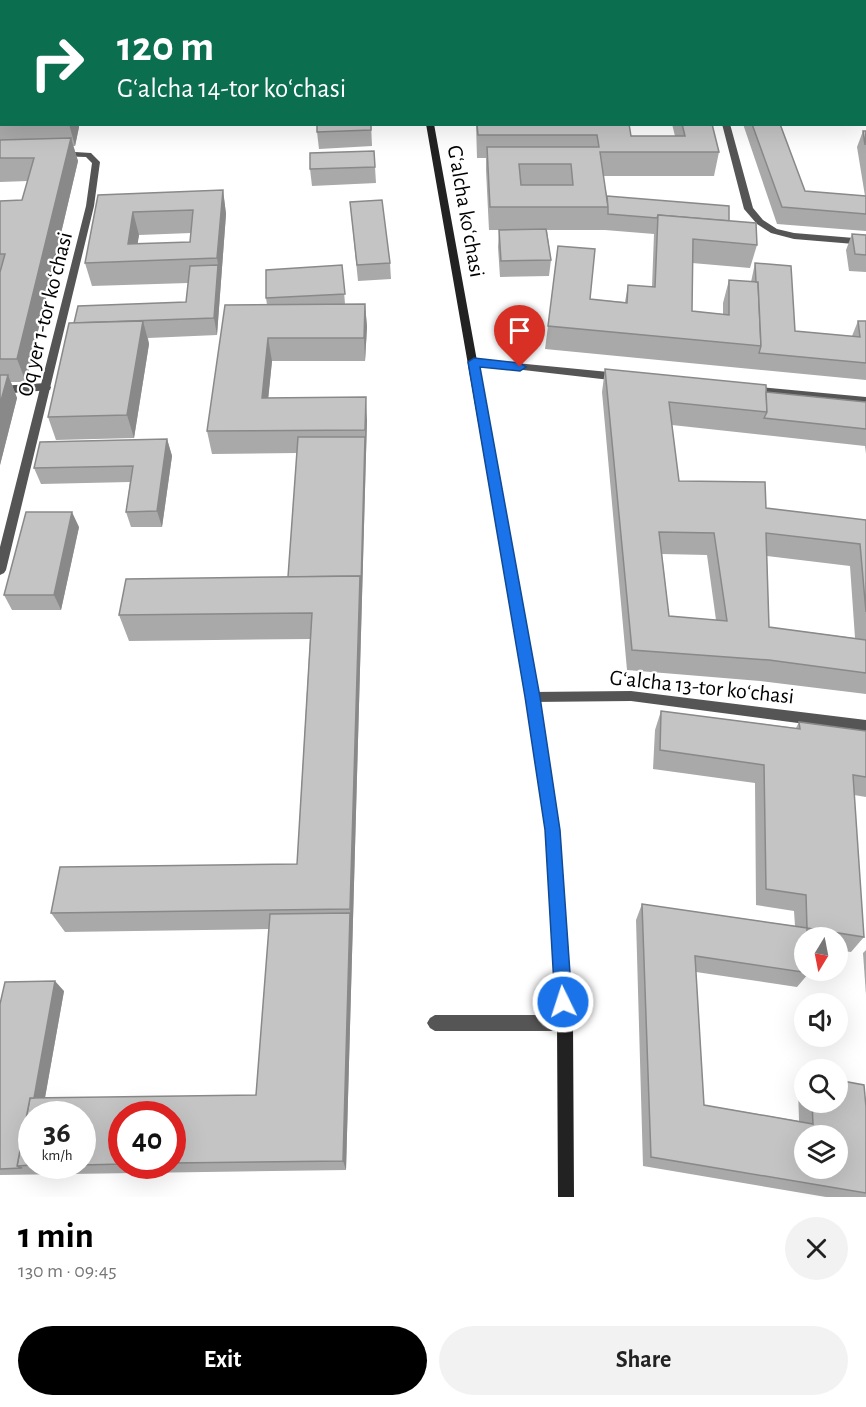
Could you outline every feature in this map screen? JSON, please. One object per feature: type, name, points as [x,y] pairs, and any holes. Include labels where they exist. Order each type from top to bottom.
[{"type":"street","name":"Gʻalcha koʻchasi","points":[[430,126],[532,697],[552,830],[565,1023],[566,1197]]},
{"type":"street","points":[[727,126],[749,210],[759,222],[774,231],[794,236],[866,242]]},
{"type":"street","name":"Oq yer 1-tor koʻchasi","points":[[0,570],[90,206],[96,162],[88,155],[79,153],[45,154]]},
{"type":"street","points":[[474,362],[628,378]]},
{"type":"street","points":[[0,390],[46,387]]},
{"type":"street","points":[[735,388],[866,401]]},
{"type":"street","name":"Gʻalcha 13-tor koʻchasi","points":[[532,697],[630,696],[866,726]]},
{"type":"street","points":[[435,1023],[565,1023]]},
{"type":"building","points":[[317,126],[371,126],[371,130],[317,132]]},
{"type":"building","points":[[477,126],[629,126],[631,136],[685,136],[682,126],[712,126],[719,152],[600,152],[608,207],[490,207],[487,147],[599,147],[597,135],[478,135]],"holes":[[[519,164],[571,164],[573,185],[521,185]]]},
{"type":"building","points":[[753,126],[781,126],[805,191],[866,196],[866,214],[782,207]]},
{"type":"building","points":[[71,138],[17,359],[0,359],[0,272],[5,254],[0,254],[0,201],[22,200],[34,158],[0,158],[0,140]]},
{"type":"building","points":[[374,151],[375,167],[310,169],[310,153]]},
{"type":"building","points":[[223,190],[217,258],[85,263],[98,195]],"holes":[[[193,210],[190,242],[128,244],[133,212]]]},
{"type":"building","points":[[607,196],[729,206],[729,221],[658,215],[657,218],[608,214]]},
{"type":"building","points":[[382,200],[390,263],[357,265],[350,202]]},
{"type":"building","points":[[658,215],[756,223],[757,245],[693,239],[692,311],[729,315],[729,280],[758,282],[761,346],[548,326],[558,246],[595,249],[590,299],[627,303],[628,285],[655,287]]},
{"type":"building","points":[[546,229],[551,260],[501,261],[499,230]]},
{"type":"building","points":[[852,234],[866,235],[866,255],[855,254]]},
{"type":"building","points":[[755,263],[791,266],[795,331],[860,337],[858,321],[866,321],[866,363],[759,353],[761,346]]},
{"type":"building","points":[[218,265],[214,318],[74,323],[78,306],[186,302],[190,266]]},
{"type":"building","points":[[342,265],[345,294],[266,298],[266,270]]},
{"type":"building","points":[[365,304],[364,338],[268,338],[262,398],[366,397],[365,430],[207,431],[225,305]]},
{"type":"building","points":[[143,321],[127,415],[48,417],[69,323]]},
{"type":"building","points":[[605,369],[766,385],[767,412],[669,402],[679,481],[765,482],[766,508],[866,520],[866,612],[860,544],[766,533],[769,627],[866,640],[866,673],[769,660],[632,650]],"holes":[[[659,532],[714,533],[727,621],[669,616]]]},
{"type":"building","points":[[0,375],[8,375],[0,404]]},
{"type":"building","points":[[766,392],[866,402],[866,429],[764,418],[767,412]]},
{"type":"building","points":[[298,437],[365,437],[361,587],[360,576],[288,577]]},
{"type":"building","points":[[167,439],[157,511],[126,512],[133,466],[34,468],[40,442]]},
{"type":"building","points":[[26,512],[72,512],[54,595],[4,595]]},
{"type":"building","points":[[360,576],[350,909],[51,913],[60,867],[297,864],[312,613],[119,615],[126,579]]},
{"type":"building","points":[[661,711],[800,729],[799,722],[866,731],[866,777],[853,775],[864,937],[848,934],[848,927],[807,927],[806,895],[766,889],[764,765],[660,750]]},
{"type":"building","points":[[642,904],[800,927],[794,927],[794,971],[695,956],[704,1105],[813,1124],[812,1113],[848,1113],[848,1082],[864,1085],[866,1193],[651,1157]]},
{"type":"building","points":[[350,913],[343,1161],[186,1163],[186,1101],[108,1101],[108,1164],[96,1165],[96,1101],[29,1101],[30,1098],[256,1095],[270,914]]},
{"type":"building","points":[[55,981],[34,1098],[30,1098],[29,1101],[18,1101],[18,1168],[0,1169],[0,1004],[5,982]]},
{"type":"route","points":[[520,367],[474,362],[532,697],[552,830],[563,1002]]}]
